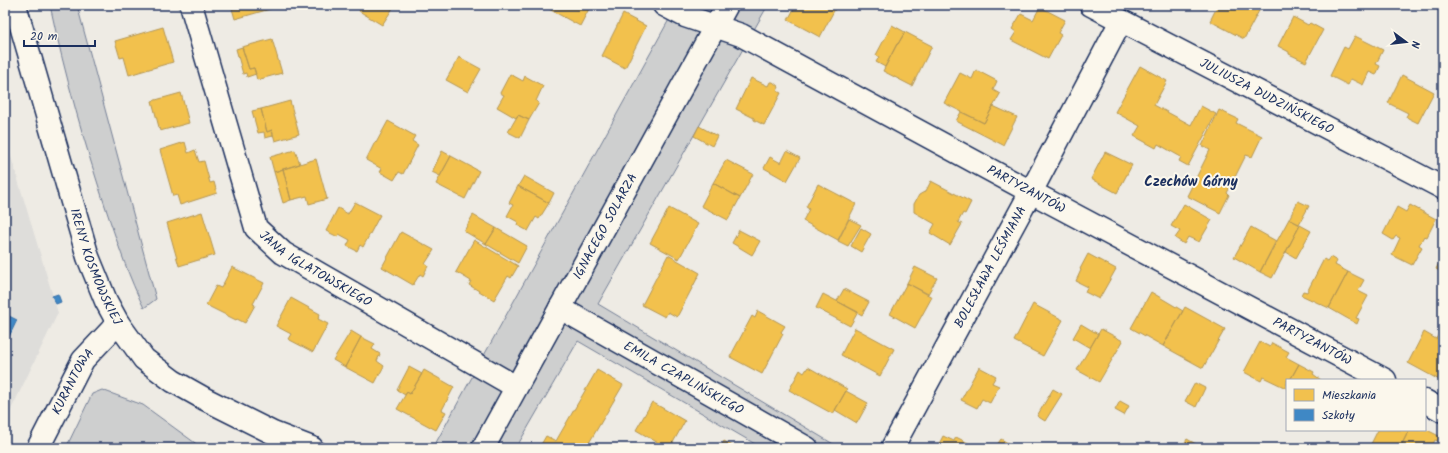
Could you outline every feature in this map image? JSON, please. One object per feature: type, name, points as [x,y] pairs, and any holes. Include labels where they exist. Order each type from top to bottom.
[{"type":"street","name":"IRENY KOSMOWSKIEJ","points":[[15,5],[88,257],[106,301],[118,323],[144,359],[173,380],[205,399],[302,446]]},
{"type":"street","name":"JANA IGLATOWSKIEGO","points":[[191,5],[256,228],[283,253],[516,387]]},
{"type":"street","name":"PARTYZANTÓW","points":[[664,5],[685,16],[741,36],[1383,379]]},
{"type":"street","name":"IGNACEGO SOLARZA","points":[[483,448],[728,5]]},
{"type":"street","name":"JULIUSZA DUDZIŃSKIEGO","points":[[1091,5],[1443,188]]},
{"type":"street","name":"BOLESŁAWA LEŚMIANA","points":[[892,448],[1031,192],[1121,21]]},
{"type":"street","name":"EMILA CZAPLIŃSKIEGO","points":[[560,308],[807,448]]},
{"type":"street","name":"KURANTOWA","points":[[38,448],[83,360],[118,323]]},
{"type":"street","points":[[1426,402],[1443,411]]},
{"type":"shaded area","points":[[50,5],[77,5],[156,299],[144,308],[124,262],[91,163],[76,111]]},
{"type":"shaded area","points":[[677,5],[768,5],[598,304],[840,448],[762,448],[578,341],[516,448],[433,448]]},
{"type":"shaded area","points":[[5,137],[58,313],[5,422]]},
{"type":"shaded area","points":[[102,390],[143,405],[202,448],[66,448],[92,394]]},
{"type":"building: Mieszkania","points":[[115,5],[131,5],[117,9]]},
{"type":"building: Mieszkania","points":[[231,5],[276,5],[277,7],[235,19]]},
{"type":"building: Mieszkania","points":[[362,5],[395,5],[382,25],[359,11]]},
{"type":"building: Mieszkania","points":[[551,5],[591,5],[580,26],[549,9]]},
{"type":"building: Mieszkania","points":[[796,5],[837,5],[820,37],[788,20]]},
{"type":"building: Mieszkania","points":[[1218,5],[1262,5],[1244,39],[1210,21]]},
{"type":"building: Mieszkania","points":[[1040,7],[1065,20],[1058,33],[1061,35],[1048,59],[1011,40],[1016,32],[1012,29],[1021,14],[1033,20]]},
{"type":"building: Mieszkania","points":[[623,14],[646,26],[625,68],[602,56]]},
{"type":"building: Mieszkania","points":[[1293,17],[1308,25],[1310,23],[1323,30],[1306,62],[1289,54],[1289,52],[1278,46]]},
{"type":"building: Mieszkania","points":[[892,25],[905,32],[885,67],[876,62],[879,57],[876,55]]},
{"type":"building: Mieszkania","points":[[163,27],[173,62],[129,75],[124,57],[120,58],[115,41]]},
{"type":"building: Mieszkania","points":[[905,32],[932,46],[912,86],[883,71]]},
{"type":"building: Mieszkania","points":[[1355,36],[1383,50],[1376,64],[1380,66],[1376,75],[1369,72],[1363,85],[1351,79],[1348,85],[1330,76],[1344,47],[1348,49]]},
{"type":"building: Mieszkania","points":[[272,39],[282,73],[257,80],[254,68],[249,69],[242,47]]},
{"type":"building: Mieszkania","points":[[242,47],[249,69],[254,68],[256,74],[247,77],[246,73],[243,74],[236,49]]},
{"type":"building: Mieszkania","points":[[459,57],[481,69],[468,92],[446,80]]},
{"type":"building: Mieszkania","points":[[1140,66],[1167,81],[1154,105],[1191,125],[1201,106],[1216,114],[1188,166],[1179,161],[1181,157],[1158,144],[1156,148],[1134,136],[1140,126],[1115,112]]},
{"type":"building: Mieszkania","points":[[976,70],[997,81],[993,90],[1000,94],[984,123],[944,103],[960,73],[972,79]]},
{"type":"building: Mieszkania","points":[[510,74],[523,81],[525,76],[543,86],[536,101],[539,103],[529,120],[518,115],[516,118],[497,107],[504,95],[500,93]]},
{"type":"building: Mieszkania","points":[[1402,75],[1434,92],[1418,123],[1406,117],[1408,113],[1388,103]]},
{"type":"building: Mieszkania","points":[[751,78],[768,86],[770,82],[773,82],[779,87],[777,91],[781,93],[764,125],[736,109]]},
{"type":"building: Mieszkania","points":[[181,93],[189,123],[160,131],[152,101]]},
{"type":"building: Mieszkania","points":[[290,101],[299,134],[275,141],[272,130],[267,132],[261,109]]},
{"type":"building: Mieszkania","points":[[993,106],[1017,117],[1003,145],[956,121],[961,112],[984,123]]},
{"type":"building: Mieszkania","points":[[261,109],[267,132],[272,130],[273,136],[265,138],[264,132],[258,133],[252,111]]},
{"type":"building: Mieszkania","points":[[1219,110],[1238,119],[1236,123],[1262,136],[1252,157],[1246,155],[1227,193],[1229,195],[1220,213],[1187,196],[1210,150],[1202,146]]},
{"type":"building: Mieszkania","points":[[518,115],[529,120],[520,138],[508,132]]},
{"type":"building: Mieszkania","points":[[388,121],[415,136],[412,141],[418,145],[403,174],[399,172],[394,180],[380,172],[382,169],[366,160]]},
{"type":"building: Mieszkania","points":[[699,126],[717,136],[712,146],[694,136]]},
{"type":"building: Mieszkania","points":[[185,142],[188,153],[195,150],[199,162],[204,161],[210,183],[214,182],[217,193],[180,205],[177,195],[173,196],[160,150]]},
{"type":"building: Mieszkania","points":[[295,150],[300,164],[274,172],[270,157]]},
{"type":"building: Mieszkania","points":[[442,151],[451,156],[440,176],[432,172]]},
{"type":"building: Mieszkania","points":[[787,151],[800,158],[787,181],[764,168],[770,157],[781,163]]},
{"type":"building: Mieszkania","points":[[1105,152],[1132,165],[1117,193],[1091,179]]},
{"type":"building: Mieszkania","points":[[451,156],[479,171],[465,199],[436,184]]},
{"type":"building: Mieszkania","points":[[316,159],[327,199],[309,204],[307,196],[291,200],[283,169]]},
{"type":"building: Mieszkania","points":[[726,160],[753,174],[740,198],[713,183]]},
{"type":"building: Mieszkania","points":[[283,169],[291,200],[283,203],[274,172]]},
{"type":"building: Mieszkania","points":[[524,176],[554,193],[549,203],[518,186]]},
{"type":"building: Mieszkania","points":[[931,181],[971,202],[965,214],[963,213],[958,222],[962,224],[950,245],[930,233],[935,224],[914,212],[914,204],[919,195],[926,191]]},
{"type":"building: Mieszkania","points":[[713,183],[740,198],[728,220],[701,206]]},
{"type":"building: Mieszkania","points":[[818,184],[856,204],[838,240],[803,221],[809,209],[806,207]]},
{"type":"building: Mieszkania","points":[[518,186],[549,203],[539,219],[536,217],[528,231],[517,225],[518,222],[507,216],[513,205],[509,203]]},
{"type":"building: Mieszkania","points":[[1298,201],[1309,206],[1299,224],[1289,219]]},
{"type":"building: Mieszkania","points":[[355,202],[380,215],[363,247],[360,245],[357,251],[347,246],[350,240],[339,234],[338,237],[326,231],[338,208],[348,214]]},
{"type":"building: Mieszkania","points":[[1184,204],[1212,220],[1199,242],[1188,237],[1184,244],[1175,238],[1180,231],[1171,226]]},
{"type":"building: Mieszkania","points":[[1410,205],[1436,219],[1427,237],[1424,236],[1419,245],[1422,247],[1412,265],[1392,255],[1400,238],[1396,236],[1393,240],[1383,234],[1397,207],[1406,212]]},
{"type":"building: Mieszkania","points":[[669,208],[698,224],[679,259],[650,243]]},
{"type":"building: Mieszkania","points":[[202,212],[215,255],[179,266],[167,223]]},
{"type":"building: Mieszkania","points":[[473,215],[496,228],[486,244],[464,231]]},
{"type":"building: Mieszkania","points":[[849,219],[861,225],[848,246],[838,241]]},
{"type":"building: Mieszkania","points":[[1289,219],[1300,225],[1272,278],[1260,272]]},
{"type":"building: Mieszkania","points":[[1300,225],[1311,231],[1296,258],[1286,252]]},
{"type":"building: Mieszkania","points":[[1251,227],[1276,241],[1260,272],[1234,257]]},
{"type":"building: Mieszkania","points":[[496,228],[527,246],[518,263],[486,244]]},
{"type":"building: Mieszkania","points":[[861,228],[871,234],[861,252],[851,246]]},
{"type":"building: Mieszkania","points":[[739,230],[760,241],[752,255],[732,243]]},
{"type":"building: Mieszkania","points":[[401,232],[434,250],[425,264],[428,266],[423,276],[420,274],[413,285],[382,267]]},
{"type":"building: Mieszkania","points":[[474,240],[518,266],[511,278],[508,276],[494,300],[469,285],[471,281],[456,272]]},
{"type":"building: Mieszkania","points":[[1088,254],[1116,269],[1099,299],[1085,292],[1088,287],[1076,281],[1081,270],[1080,269]]},
{"type":"building: Mieszkania","points":[[668,255],[700,273],[677,317],[668,312],[665,317],[642,305]]},
{"type":"building: Mieszkania","points":[[1443,255],[1443,273],[1436,269]]},
{"type":"building: Mieszkania","points":[[1330,257],[1337,261],[1335,265],[1348,272],[1329,308],[1301,295],[1303,291],[1307,292],[1324,259],[1327,261]]},
{"type":"building: Mieszkania","points":[[232,267],[264,283],[253,304],[255,305],[245,323],[206,305],[216,286],[221,288]]},
{"type":"building: Mieszkania","points":[[915,267],[937,278],[928,294],[907,283]]},
{"type":"building: Mieszkania","points":[[1348,272],[1364,280],[1358,291],[1368,296],[1356,318],[1359,319],[1357,324],[1329,308]]},
{"type":"building: Mieszkania","points":[[907,283],[932,297],[915,328],[890,314]]},
{"type":"building: Mieszkania","points":[[844,289],[869,302],[862,315],[837,301]]},
{"type":"building: Mieszkania","points":[[1151,292],[1183,311],[1163,346],[1131,328]]},
{"type":"building: Mieszkania","points":[[823,294],[858,312],[850,326],[816,308]]},
{"type":"building: Mieszkania","points":[[291,298],[320,314],[318,319],[328,324],[313,352],[288,339],[291,334],[276,326]]},
{"type":"building: Mieszkania","points":[[1033,304],[1063,320],[1043,356],[1014,341]]},
{"type":"building: Mieszkania","points":[[1185,307],[1225,329],[1203,368],[1163,346]]},
{"type":"building: Mieszkania","points":[[758,311],[785,326],[781,332],[783,334],[762,374],[730,357],[752,316],[755,318]]},
{"type":"building: Mieszkania","points":[[1081,324],[1098,334],[1090,348],[1073,338]]},
{"type":"building: Mieszkania","points":[[855,328],[894,349],[880,376],[841,355]]},
{"type":"building: Mieszkania","points":[[1101,329],[1123,341],[1099,382],[1077,370]]},
{"type":"building: Mieszkania","points":[[1441,330],[1443,331],[1443,382],[1408,363],[1424,332],[1436,339]]},
{"type":"building: Mieszkania","points":[[351,331],[361,337],[345,367],[333,360]]},
{"type":"building: Mieszkania","points":[[361,337],[375,344],[372,349],[380,354],[377,361],[384,366],[375,383],[345,367]]},
{"type":"building: Mieszkania","points":[[1260,342],[1270,347],[1272,343],[1289,352],[1286,357],[1299,364],[1291,379],[1286,379],[1286,388],[1263,377],[1261,381],[1244,372]]},
{"type":"building: Mieszkania","points":[[1299,364],[1314,372],[1313,374],[1320,379],[1291,379]]},
{"type":"building: Mieszkania","points":[[409,367],[422,374],[410,394],[407,392],[405,395],[397,390]]},
{"type":"building: Mieszkania","points":[[808,367],[847,389],[833,414],[789,390],[800,370],[804,373]]},
{"type":"building: Mieszkania","points":[[979,367],[996,376],[992,383],[999,386],[990,403],[982,399],[977,408],[961,400]]},
{"type":"building: Mieszkania","points":[[424,370],[454,387],[442,410],[446,412],[436,430],[397,409],[407,392],[410,394]]},
{"type":"building: Mieszkania","points":[[597,370],[623,385],[586,448],[539,448],[546,436],[556,441]]},
{"type":"building: Mieszkania","points":[[1195,383],[1205,388],[1196,407],[1185,401]]},
{"type":"building: Mieszkania","points":[[1053,389],[1062,394],[1045,421],[1037,416]]},
{"type":"building: Mieszkania","points":[[846,391],[868,403],[857,423],[835,410]]},
{"type":"building: Mieszkania","points":[[1120,401],[1129,406],[1124,415],[1115,410]]},
{"type":"building: Mieszkania","points":[[652,402],[685,421],[670,448],[667,448],[636,430]]},
{"type":"building: Mieszkania","points":[[1427,430],[1441,437],[1438,441],[1435,440],[1431,448],[1400,448],[1408,431]]},
{"type":"building: Mieszkania","points":[[1378,431],[1408,431],[1400,448],[1369,448]]},
{"type":"building: Mieszkania","points":[[943,436],[954,441],[956,437],[970,444],[967,448],[937,448]]},
{"type":"building: Mieszkania","points":[[1001,439],[1016,448],[995,448]]},
{"type":"building: Mieszkania","points":[[1187,439],[1203,448],[1182,448]]},
{"type":"building: Mieszkania","points":[[724,441],[736,448],[720,448]]},
{"type":"building: Szkoły","points":[[58,294],[61,302],[56,304],[52,296]]},
{"type":"building: Szkoły","points":[[5,301],[10,304],[5,313]]},
{"type":"building: Szkoły","points":[[5,314],[17,320],[5,345]]},
{"type":"district","name":"Czechów Górny","points":[[1191,182]]}]
